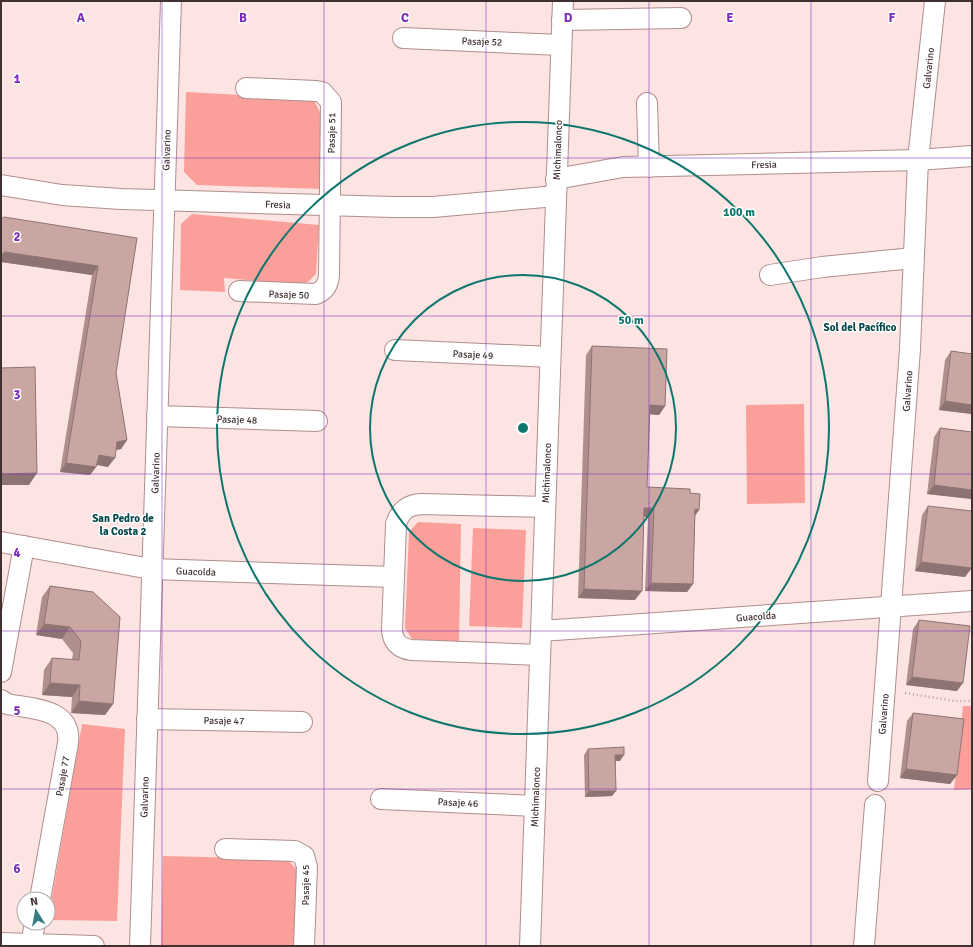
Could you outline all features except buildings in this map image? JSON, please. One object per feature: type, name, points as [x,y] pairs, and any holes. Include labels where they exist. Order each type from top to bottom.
[{"type":"street","name":"Galvarino","points":[[140,946],[151,569],[171,1]]},
{"type":"street","name":"Galvarino","points":[[878,781],[910,348],[918,160],[935,1]]},
{"type":"street","points":[[562,10],[681,18]]},
{"type":"street","name":"Michimalonco","points":[[530,946],[562,10]]},
{"type":"street","name":"Pasaje 52","points":[[403,38],[561,45]]},
{"type":"street","name":"Pasaje 51","points":[[246,88],[316,91],[328,96],[332,109],[330,206]]},
{"type":"street","points":[[647,103],[649,167]]},
{"type":"street","name":"Fresia","points":[[1,185],[62,195],[164,201],[330,206],[433,207],[556,188],[598,170],[649,167],[918,160],[972,156]]},
{"type":"street","name":"Pasaje 50","points":[[239,291],[311,295],[324,290],[328,281],[330,206]]},
{"type":"street","points":[[770,275],[822,267],[913,258]]},
{"type":"street","name":"Pasaje 49","points":[[395,350],[550,357]]},
{"type":"street","name":"Pasaje 48","points":[[157,416],[317,421]]},
{"type":"street","points":[[540,655],[404,649],[397,644],[392,635],[396,524],[399,516],[408,506],[421,504],[545,507]]},
{"type":"street","name":"Guacolda","points":[[1,542],[151,569],[394,577]]},
{"type":"street","points":[[1,672],[24,546]]},
{"type":"street","name":"Guacolda","points":[[540,631],[972,601]]},
{"type":"street","name":"Pasaje 77","points":[[1,700],[7,704],[51,712],[58,716],[68,729],[68,743],[41,891]]},
{"type":"street","name":"Pasaje 47","points":[[147,720],[302,722]]},
{"type":"street","name":"Pasaje 46","points":[[381,799],[535,806]]},
{"type":"street","points":[[864,946],[875,805]]},
{"type":"street","name":"Pasaje 45","points":[[225,849],[294,851],[304,856],[307,867],[304,946]]},
{"type":"street","points":[[31,944],[33,931]]},
{"type":"street","points":[[1,943],[94,946]]},
{"type":"path","points":[[885,689],[955,701],[972,701]]},
{"type":"shaded area","points":[[186,92],[313,99],[321,114],[322,189],[197,185],[184,172]]},
{"type":"shaded area","points":[[192,214],[319,225],[316,274],[305,285],[224,278],[225,292],[180,290],[181,224]]},
{"type":"shaded area","points":[[804,404],[805,503],[747,504],[746,405]]},
{"type":"shaded area","points":[[418,522],[461,524],[459,642],[412,639],[405,628],[409,532]]},
{"type":"shaded area","points":[[473,528],[526,530],[522,628],[469,626]]},
{"type":"shaded area","points":[[963,706],[972,706],[972,789],[954,790]]},
{"type":"shaded area","points":[[82,724],[125,729],[117,921],[56,920],[56,891],[53,891]]},
{"type":"shaded area","points":[[163,856],[287,859],[299,872],[295,946],[161,946]]},
{"type":"district","name":"Sol del Pacífico","points":[[860,327]]},
{"type":"district","name":"San Pedro de la Costa 2","points":[[123,524]]}]
